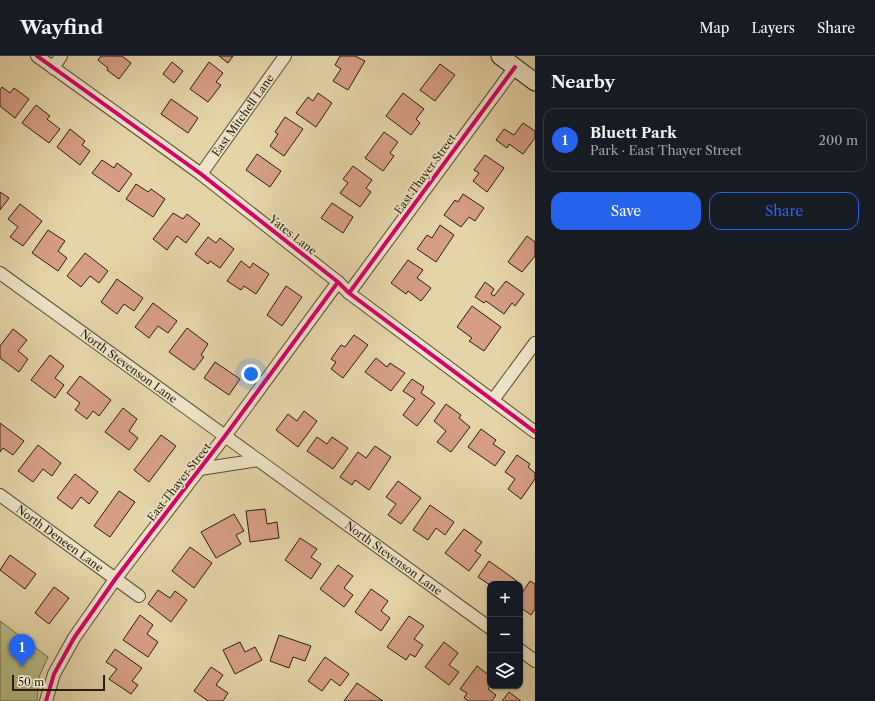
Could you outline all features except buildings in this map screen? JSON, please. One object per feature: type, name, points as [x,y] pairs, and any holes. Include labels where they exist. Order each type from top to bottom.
[{"type":"main road","points":[[500,56],[535,82]]},
{"type":"street","name":"Yates Lane","points":[[37,56],[201,174],[338,282],[349,293],[535,432]]},
{"type":"street","points":[[53,68],[62,56]]},
{"type":"street","name":"East Mitchell Lane","points":[[201,174],[285,56]]},
{"type":"street","name":"East Thayer Street","points":[[349,293],[515,67]]},
{"type":"street","name":"North Stevenson Lane","points":[[0,273],[487,626]]},
{"type":"street","name":"East Thayer Street","points":[[46,701],[54,674],[74,638],[116,578],[225,436],[338,282]]},
{"type":"street","points":[[493,400],[535,342]]},
{"type":"street","points":[[200,469],[258,460]]},
{"type":"street","name":"North Deneen Lane","points":[[0,496],[139,596]]},
{"type":"street","points":[[523,652],[535,661]]},
{"type":"green space","points":[[0,621],[48,657],[39,677],[37,701],[0,701]]},
{"type":"cycle path","points":[[37,56],[201,174],[338,282],[349,293],[535,432]]},
{"type":"cycle path","points":[[349,293],[515,67]]},
{"type":"cycle path","points":[[46,701],[54,674],[74,638],[116,578],[225,436],[338,282]]},
{"type":"place","name":"Bluett Park","points":[[22,667]]}]
